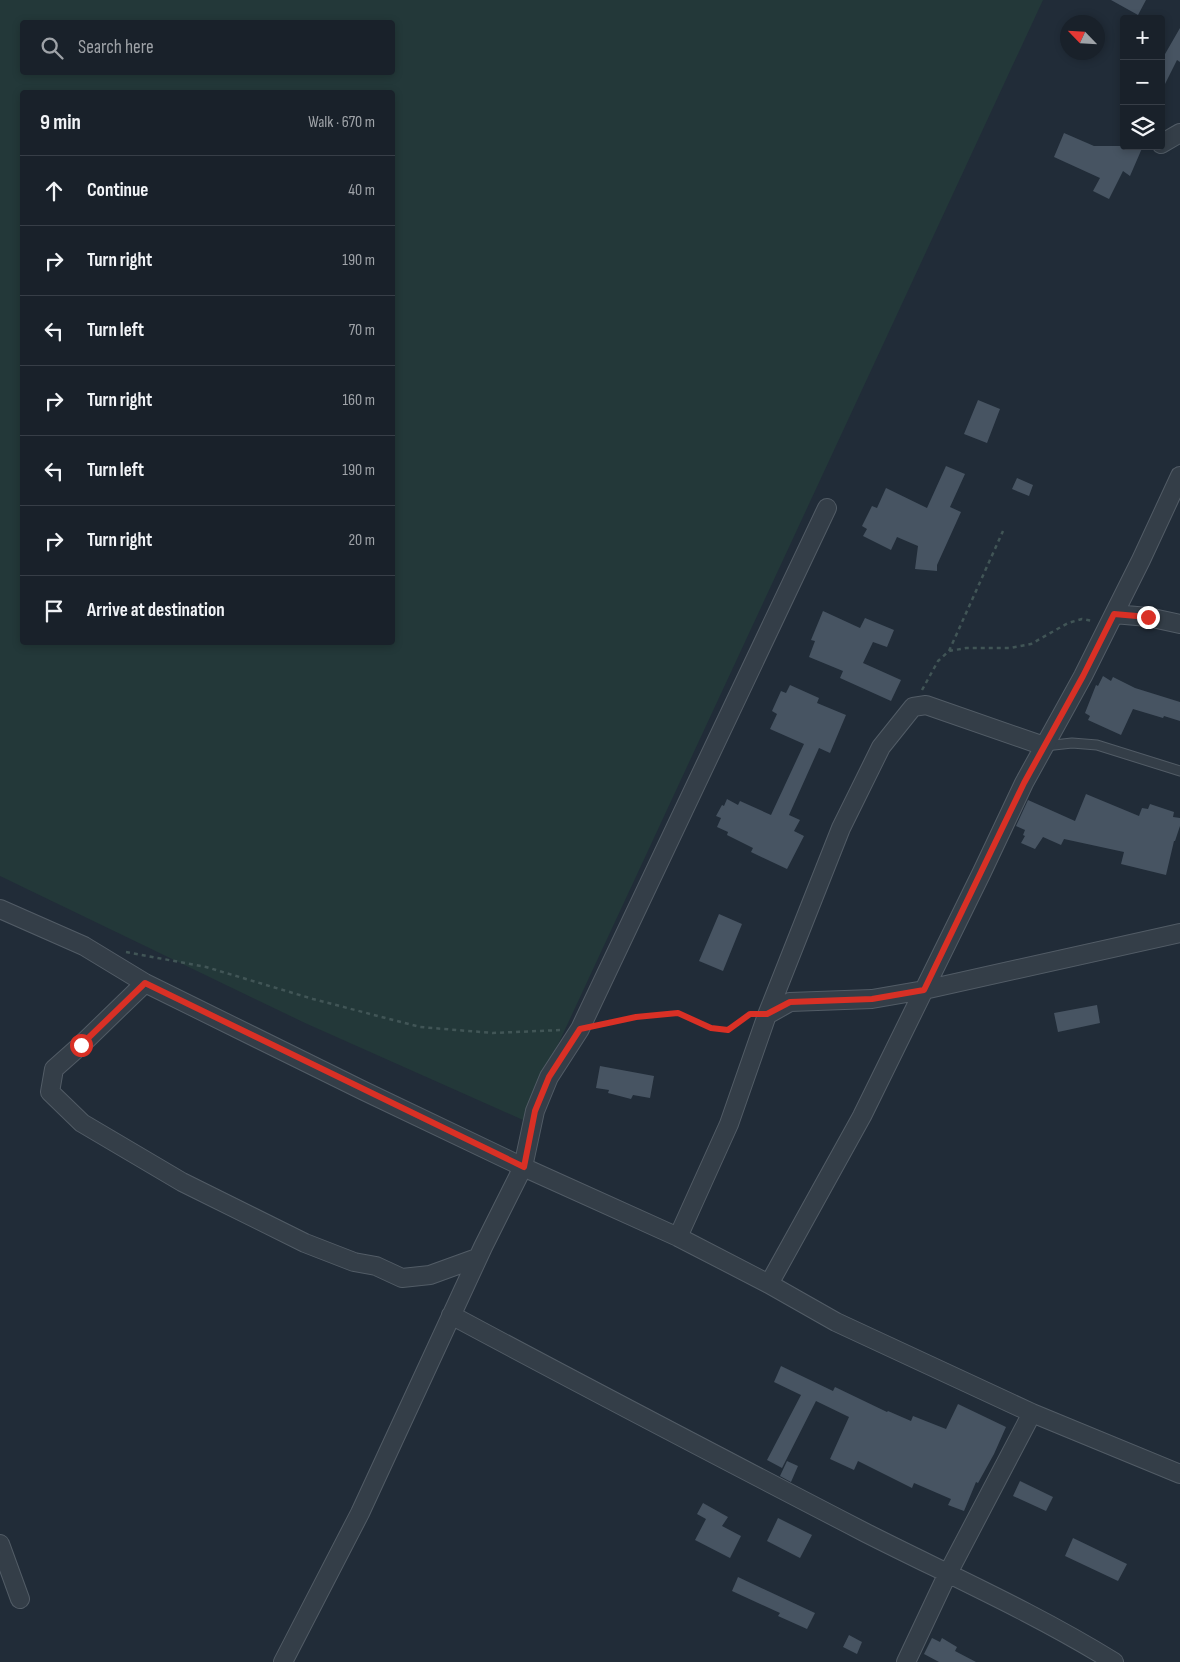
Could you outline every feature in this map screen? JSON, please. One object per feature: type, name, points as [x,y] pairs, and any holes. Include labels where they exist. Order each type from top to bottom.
[{"type":"street","points":[[1165,142],[1180,133]]},
{"type":"street","points":[[769,1284],[862,1116],[1024,783],[1111,621],[1180,476]]},
{"type":"street","points":[[283,1662],[360,1513],[477,1258],[524,1167],[535,1111],[549,1077],[580,1029],[827,508]]},
{"type":"street","points":[[1111,621],[1148,617],[1180,624]]},
{"type":"street","points":[[678,1237],[729,1124],[767,1014],[841,828],[881,747],[913,707],[926,705],[1044,746]]},
{"type":"street","points":[[0,909],[84,946],[145,983],[524,1167],[678,1237],[769,1284],[836,1322],[1032,1413],[1180,1474]]},
{"type":"street","points":[[767,1014],[790,1002],[872,999],[924,990],[1180,933]]},
{"type":"street","points":[[145,983],[54,1069],[50,1092],[82,1123],[182,1182],[304,1243],[354,1262],[376,1266],[402,1278],[430,1275],[477,1258]]},
{"type":"street","points":[[451,1315],[682,1438],[1071,1636],[1114,1662]]},
{"type":"street","points":[[906,1662],[948,1574],[1032,1413]]},
{"type":"street","points":[[0,1544],[20,1599]]},
{"type":"lane","points":[[1044,746],[1072,743],[1096,745],[1180,771]]},
{"type":"path","points":[[913,707],[938,661],[949,651],[1003,531]]},
{"type":"path","points":[[949,651],[966,648],[1010,648],[1031,644],[1068,623],[1082,619],[1111,621]]},
{"type":"path","points":[[122,952],[206,967],[313,999],[420,1027],[493,1033],[580,1029],[636,1017],[678,1013],[711,1028],[728,1030],[750,1014],[767,1014]]},
{"type":"green space","points":[[0,0],[1043,0],[523,1120],[305,1023],[0,876]]},
{"type":"building","points":[[1111,0],[1146,0],[1138,15]]},
{"type":"building","points":[[1180,28],[1180,62],[1177,60],[1165,84],[1165,54]]},
{"type":"building","points":[[1064,133],[1094,146],[1120,146],[1120,150],[1141,150],[1130,176],[1123,171],[1109,199],[1093,191],[1100,178],[1054,157]]},
{"type":"building","points":[[978,400],[1000,409],[987,443],[964,434]]},
{"type":"building","points":[[946,466],[965,474],[950,507],[961,512],[937,565],[937,571],[915,569],[918,546],[897,537],[891,550],[863,536],[867,529],[862,526],[872,506],[877,508],[886,488],[927,508]]},
{"type":"building","points":[[1017,478],[1033,485],[1029,496],[1012,489]]},
{"type":"building","points":[[823,611],[860,628],[865,618],[894,630],[887,647],[873,642],[863,663],[901,680],[891,701],[840,678],[843,671],[809,657],[815,641],[811,640]]},
{"type":"building","points":[[1103,676],[1111,681],[1113,677],[1135,688],[1180,702],[1180,721],[1133,709],[1121,735],[1088,720],[1090,716],[1085,713],[1096,685],[1098,686]]},
{"type":"building","points":[[790,685],[819,698],[817,703],[846,715],[830,753],[819,748],[789,815],[800,820],[794,831],[804,836],[787,869],[751,852],[753,848],[727,835],[728,832],[717,827],[721,818],[716,816],[727,799],[738,805],[740,801],[771,815],[804,744],[770,729],[777,714],[772,711],[781,691],[786,693]]},
{"type":"building","points":[[1086,794],[1139,816],[1142,808],[1148,809],[1150,804],[1174,812],[1173,817],[1180,818],[1180,826],[1174,841],[1166,875],[1121,864],[1124,852],[1064,839],[1061,845],[1043,837],[1035,849],[1021,843],[1025,836],[1023,835],[1025,830],[1016,826],[1028,800],[1075,821]]},
{"type":"building","points":[[719,914],[742,924],[723,971],[699,961]]},
{"type":"building","points":[[1097,1005],[1100,1023],[1058,1032],[1054,1013]]},
{"type":"building","points":[[600,1066],[654,1076],[650,1098],[633,1095],[631,1099],[608,1093],[609,1090],[596,1088]]},
{"type":"building","points":[[781,1366],[833,1391],[835,1387],[887,1412],[911,1421],[913,1416],[946,1429],[958,1404],[1006,1427],[994,1454],[978,1483],[976,1482],[964,1511],[948,1505],[951,1499],[914,1483],[912,1488],[858,1461],[854,1470],[830,1459],[849,1417],[816,1401],[782,1468],[767,1460],[801,1395],[774,1382]]},
{"type":"building","points":[[787,1461],[798,1466],[791,1482],[780,1476]]},
{"type":"building","points":[[1020,1481],[1053,1497],[1046,1511],[1013,1496]]},
{"type":"building","points":[[703,1503],[728,1517],[722,1526],[741,1536],[730,1558],[695,1540],[706,1519],[697,1514]]},
{"type":"building","points":[[778,1518],[812,1535],[800,1558],[767,1541]]},
{"type":"building","points":[[1073,1538],[1127,1564],[1118,1581],[1065,1556]]},
{"type":"building","points":[[738,1577],[815,1613],[807,1629],[778,1616],[780,1613],[732,1591]]},
{"type":"building","points":[[849,1635],[862,1642],[857,1654],[843,1647]]},
{"type":"building","points":[[932,1638],[940,1642],[942,1638],[957,1647],[955,1651],[976,1662],[939,1662],[924,1654]]},
{"type":"route","points":[[81,1045],[145,983],[524,1167],[535,1111],[549,1077],[580,1029],[636,1017],[678,1013],[711,1028],[728,1030],[750,1014],[767,1014],[790,1002],[872,999],[924,990],[1024,783],[1083,676],[1114,614],[1148,617]]}]
